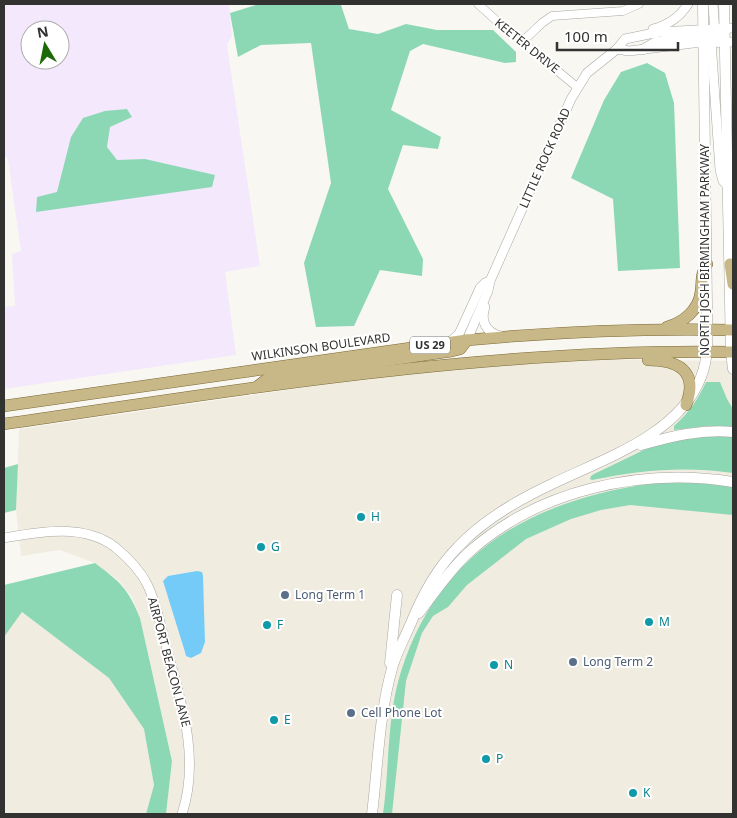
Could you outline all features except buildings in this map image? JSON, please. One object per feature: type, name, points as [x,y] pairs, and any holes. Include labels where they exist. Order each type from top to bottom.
[{"type":"main road","points":[[702,4],[718,36]]},
{"type":"main road","points":[[718,36],[724,4]]},
{"type":"main road","points":[[729,4],[733,13]]},
{"type":"main road","points":[[644,49],[656,42],[718,36]]},
{"type":"main road","name":"NORTH JOSH BIRMINGHAM PARKWAY","points":[[718,36],[728,186],[733,369]]},
{"type":"main road","name":"NORTH JOSH BIRMINGHAM PARKWAY","points":[[623,449],[665,426],[686,405],[702,376],[707,352],[707,264],[718,36]]},
{"type":"main road","points":[[654,330],[678,323],[693,310],[700,296],[703,270],[707,264]]},
{"type":"main road","points":[[730,264],[733,284]]},
{"type":"main road","name":"WILKINSON BOULEVARD","points":[[4,406],[467,340],[654,330],[732,330]]},
{"type":"main road","points":[[257,388],[267,379],[279,376],[452,351],[460,349],[467,340]]},
{"type":"main road","name":"US 29","points":[[4,424],[257,388],[423,367],[504,360],[620,354],[732,352]]},
{"type":"main road","points":[[620,354],[630,359],[666,361],[679,366],[687,375],[689,382],[689,395],[686,405]]},
{"type":"main road","points":[[389,680],[418,604],[440,568],[458,546],[483,526],[519,501],[623,449],[693,432],[713,430],[733,432]]},
{"type":"main road","points":[[411,623],[446,577],[466,555],[489,536],[514,520],[540,507],[585,491],[623,482],[683,477],[733,482]]},
{"type":"main road","points":[[372,814],[383,710],[389,680],[397,595]]},
{"type":"street","name":"KEETER DRIVE","points":[[478,4],[577,87]]},
{"type":"street","points":[[522,42],[552,16],[623,11],[639,4]]},
{"type":"street","points":[[636,37],[645,31],[671,22],[688,4]]},
{"type":"street","points":[[713,4],[718,36]]},
{"type":"street","name":"LITTLE ROCK ROAD","points":[[467,340],[488,292],[490,281],[577,87],[591,69],[617,49],[625,39],[659,32],[718,36]]},
{"type":"street","points":[[617,49],[628,52],[644,49]]},
{"type":"street","name":"LITTLE ROCK ROAD","points":[[446,343],[458,336],[480,288],[490,281]]},
{"type":"street","points":[[488,292],[483,316],[484,323],[492,333],[507,337]]},
{"type":"street","name":"AIRPORT BEACON LANE","points":[[4,538],[53,531],[74,532],[92,536],[114,546],[132,563],[147,584],[156,609],[189,738],[190,774],[182,814]]},
{"type":"shaded area","points":[[4,4],[238,4],[229,5],[232,36],[227,45],[260,266],[225,272],[236,355],[4,389],[4,307],[15,306],[12,254],[21,251],[7,157],[4,157]]},
{"type":"shaded area","points":[[578,359],[733,361],[733,814],[166,814],[172,761],[140,618],[132,597],[118,580],[95,563],[60,550],[21,556],[16,510],[19,429],[431,369]]},
{"type":"shaded area","points":[[22,612],[109,678],[144,729],[154,785],[146,814],[4,814],[4,637]]},
{"type":"green space","points":[[259,4],[341,5],[349,29],[378,34],[406,24],[437,30],[493,30],[516,52],[516,62],[505,63],[423,44],[410,51],[391,110],[441,137],[438,149],[403,145],[388,189],[423,259],[422,276],[380,270],[354,326],[316,327],[304,263],[331,183],[311,43],[261,45],[238,57],[230,13]]},
{"type":"green space","points":[[647,63],[665,73],[674,103],[680,268],[618,271],[613,199],[571,178],[604,100],[621,72]]},
{"type":"green space","points":[[127,109],[132,117],[110,127],[107,147],[117,160],[145,159],[215,175],[212,187],[36,212],[37,197],[57,192],[71,137],[83,118],[105,111]]},
{"type":"green space","points":[[706,382],[720,382],[733,409],[733,428],[707,426],[674,430],[674,426],[693,406]]},
{"type":"green space","points":[[733,435],[733,473],[662,470],[590,479],[594,474],[652,446],[689,436]]},
{"type":"green space","points":[[18,464],[16,510],[4,513],[4,468]]},
{"type":"green space","points":[[655,483],[702,483],[733,487],[733,515],[630,505],[601,510],[571,519],[526,539],[467,585],[448,607],[433,616],[422,633],[406,681],[392,814],[383,814],[391,718],[397,686],[413,641],[434,602],[460,569],[491,542],[527,520],[566,504],[609,491]]},
{"type":"green space","points":[[95,563],[111,575],[127,592],[140,618],[172,761],[166,814],[146,814],[154,785],[144,729],[109,678],[22,612],[4,637],[4,585]]},
{"type":"water","points":[[197,571],[202,572],[203,576],[205,642],[201,653],[191,658],[186,656],[163,581],[168,576]]},
{"type":"place","name":"H","points":[[361,517]]},
{"type":"place","name":"G","points":[[261,547]]},
{"type":"place","name":"Long Term 1","points":[[285,595]]},
{"type":"place","name":"M","points":[[649,622]]},
{"type":"place","name":"F","points":[[267,625]]},
{"type":"place","name":"Long Term 2","points":[[573,662]]},
{"type":"place","name":"N","points":[[494,665]]},
{"type":"place","name":"Cell Phone Lot","points":[[351,713]]},
{"type":"place","name":"E","points":[[274,720]]},
{"type":"place","name":"P","points":[[486,759]]},
{"type":"place","name":"K","points":[[633,793]]}]
